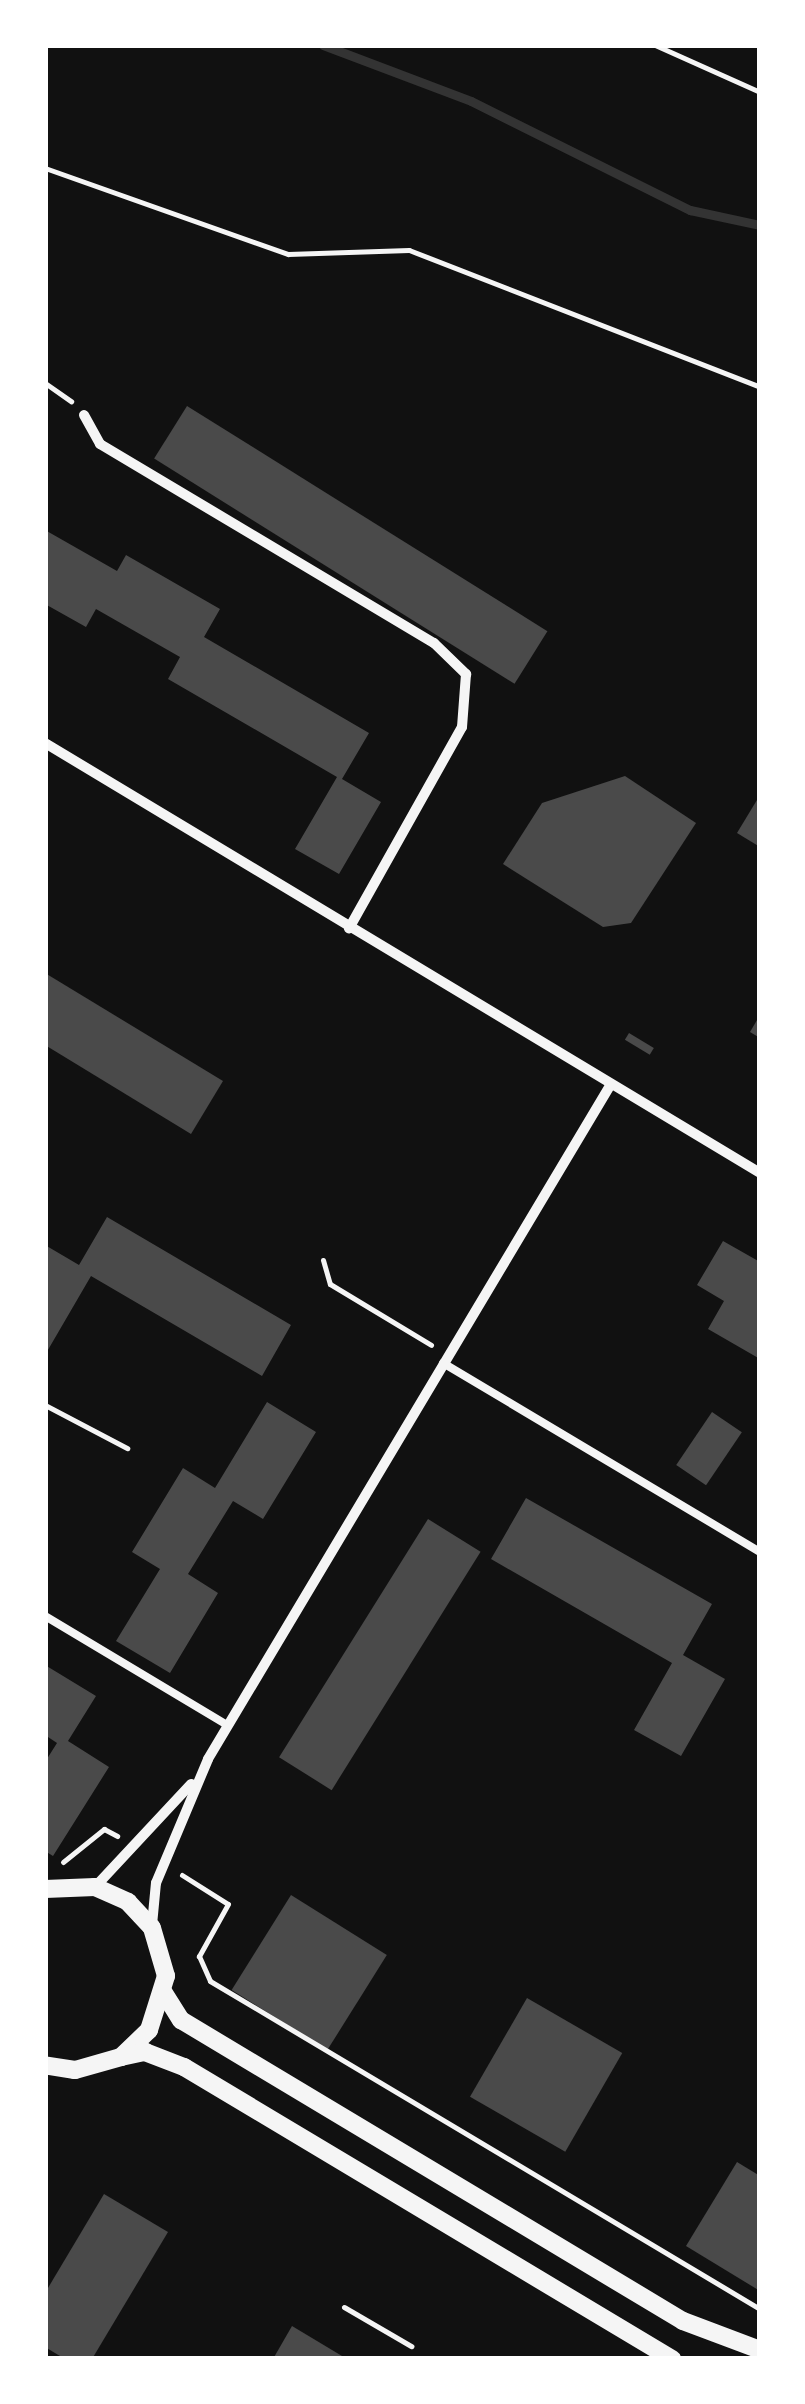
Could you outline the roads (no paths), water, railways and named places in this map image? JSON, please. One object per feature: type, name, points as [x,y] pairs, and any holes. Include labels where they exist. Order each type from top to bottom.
[{"type":"street","points":[[84,414],[100,444],[434,643],[466,674],[462,727],[348,928]]},
{"type":"street","points":[[45,743],[760,1173]]},
{"type":"street","points":[[612,1084],[198,1776],[163,1864],[152,1928],[164,1993],[178,2018],[666,2311],[760,2350]]},
{"type":"street","points":[[95,1887],[198,1776]]},
{"type":"street","points":[[45,1889],[95,1887],[128,1902],[152,1928]]},
{"type":"street","points":[[120,2057],[149,2030],[164,1993]]},
{"type":"street","points":[[45,2080],[54,2067],[146,2052],[184,2067],[672,2359]]},
{"type":"lane","points":[[445,1359],[760,1552]]},
{"type":"lane","points":[[45,1616],[226,1725]]},
{"type":"waterway","points":[[323,45],[471,101],[690,210],[760,225]]}]
